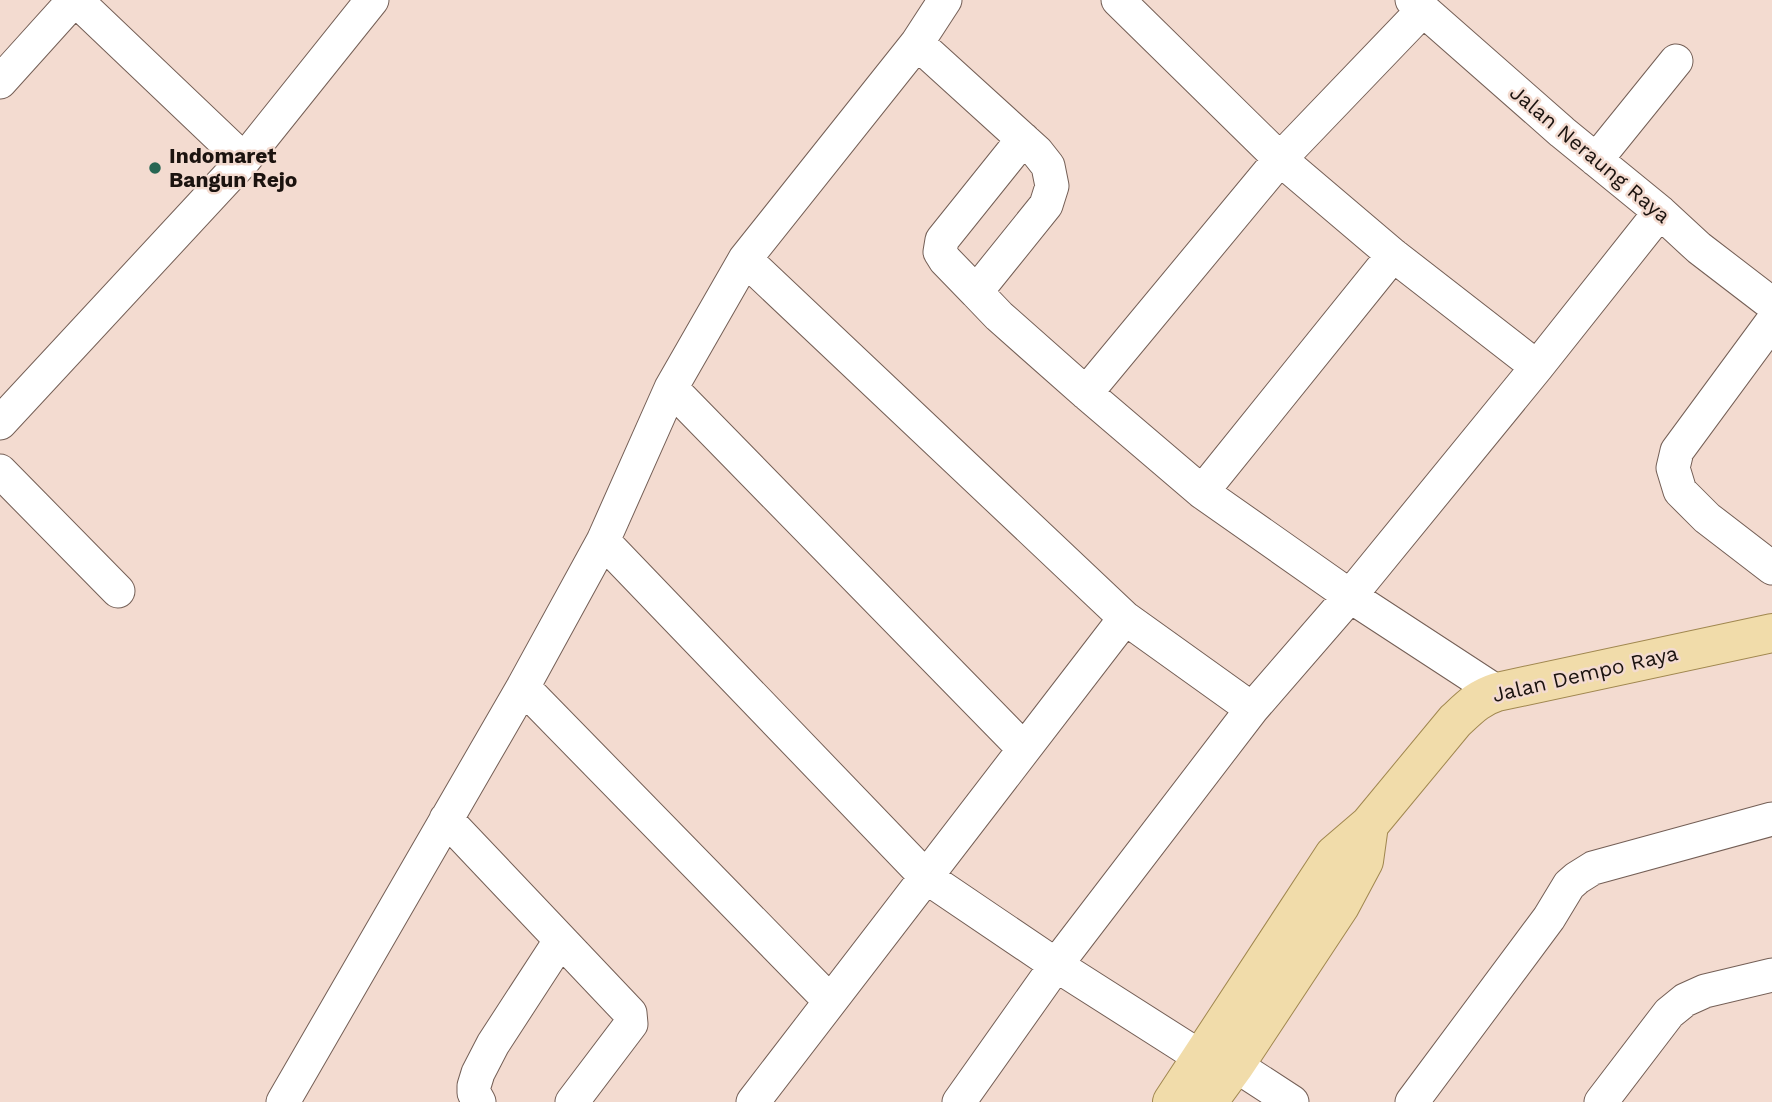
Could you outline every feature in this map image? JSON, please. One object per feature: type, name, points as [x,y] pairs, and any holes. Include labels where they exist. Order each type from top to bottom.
[{"type":"main road","name":"Jalan Dempo Raya","points":[[1172,1102],[1219,1061],[1340,906],[1364,861],[1369,825],[1455,721],[1471,706],[1485,696],[1497,692],[1772,633]]},
{"type":"main road","name":"Jalan Dempo Raya","points":[[1208,1102],[1219,1061]]},
{"type":"street","points":[[0,82],[75,0],[244,160]]},
{"type":"street","points":[[0,423],[244,160],[372,0]]},
{"type":"street","points":[[283,1102],[523,687],[603,541],[671,388],[746,259],[917,43],[945,0]]},
{"type":"street","points":[[1118,0],[1280,159],[1393,255],[1537,367]]},
{"type":"street","points":[[1086,393],[1280,159],[1418,5]]},
{"type":"street","name":"Jalan Neraung Raya","points":[[1418,5],[1699,248],[1772,304]]},
{"type":"street","points":[[917,43],[1037,152],[1048,166],[1052,186],[1046,205],[975,292]]},
{"type":"street","points":[[1596,160],[1676,61]]},
{"type":"street","points":[[1023,139],[942,240],[940,252],[945,260],[999,316],[1202,492],[1350,596],[1497,692]]},
{"type":"street","points":[[966,1100],[1056,965],[1252,709],[1350,596],[1660,212]]},
{"type":"street","points":[[1202,492],[1393,255]]},
{"type":"street","points":[[746,259],[1125,618],[1252,709]]},
{"type":"street","points":[[1772,322],[1677,451],[1673,468],[1680,491],[1707,518],[1772,568]]},
{"type":"street","points":[[671,388],[1024,749]]},
{"type":"street","points":[[0,471],[118,591]]},
{"type":"street","points":[[603,541],[926,877],[1056,965],[1292,1102]]},
{"type":"street","points":[[753,1102],[1125,618]]},
{"type":"street","points":[[523,687],[830,1002]]},
{"type":"street","points":[[446,818],[630,1013],[631,1024],[572,1102]]},
{"type":"street","points":[[1412,1102],[1549,918],[1569,885],[1577,878],[1593,868],[1772,819]]},
{"type":"street","points":[[479,1102],[474,1093],[478,1073],[493,1044],[560,941]]},
{"type":"street","points":[[1601,1102],[1669,1013],[1685,1000],[1705,991],[1772,975]]},
{"type":"place","name":"Indomaret Bangun Rejo","points":[[155,168]]}]
